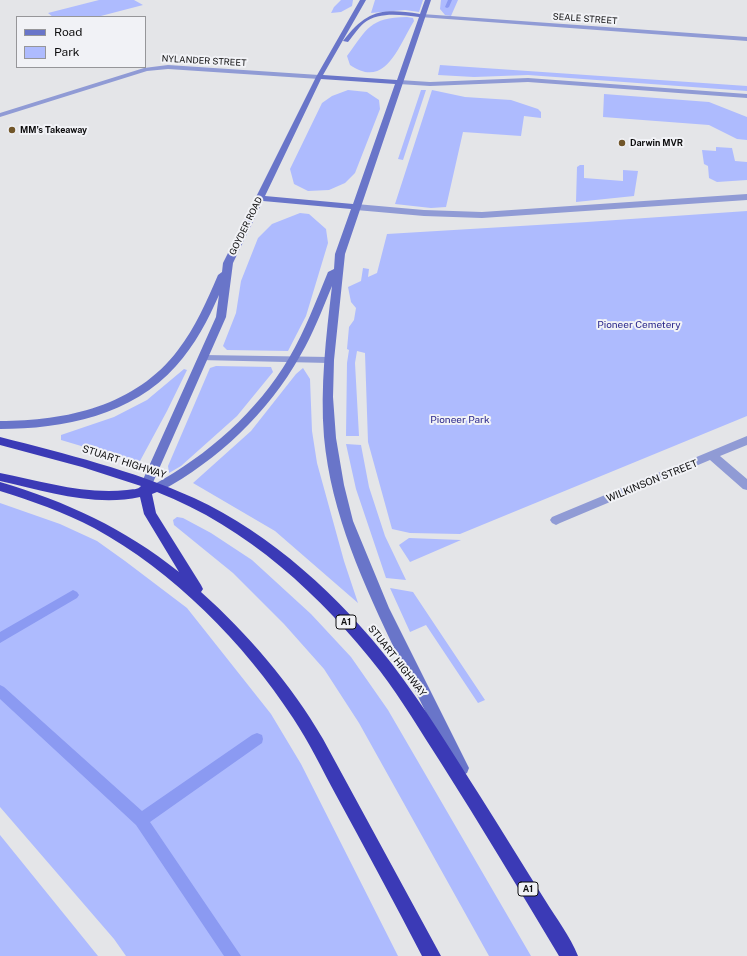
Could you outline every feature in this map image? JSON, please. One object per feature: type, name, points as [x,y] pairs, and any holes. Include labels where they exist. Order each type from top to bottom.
[{"type":"highway","name":"STUART HIGHWAY","points":[[0,441],[74,461],[179,497],[216,515],[252,538],[291,567],[330,603],[369,648],[404,693],[487,822],[569,956]]},
{"type":"highway","points":[[0,477],[112,496],[150,488],[150,514],[200,597]]},
{"type":"highway","points":[[0,486],[31,496],[71,512],[109,530],[151,557],[200,597],[233,631],[291,702],[325,758],[363,826],[432,956]]},
{"type":"street","points":[[150,488],[185,473],[227,439],[263,401],[277,384],[293,359],[310,328],[340,254],[428,0]]},
{"type":"street","name":"GOYDER ROAD","points":[[150,488],[221,317],[228,263],[319,77],[360,2]]},
{"type":"street","points":[[326,65],[365,20],[377,15],[393,13],[422,16]]},
{"type":"street","name":"SEALE STREET","points":[[422,16],[747,39]]},
{"type":"street","name":"NYLANDER STREET","points":[[0,115],[146,69],[168,67],[319,77]]},
{"type":"street","points":[[319,77],[430,84],[528,80],[747,96]]},
{"type":"street","points":[[260,198],[430,214],[482,215],[747,197]]},
{"type":"street","points":[[340,254],[329,360],[328,397],[331,443],[338,485],[347,521],[382,608],[487,822]]},
{"type":"street","points":[[0,425],[44,423],[86,415],[118,402],[150,384],[173,363],[196,331],[213,299],[228,263]]},
{"type":"street","points":[[204,358],[329,360]]},
{"type":"street","name":"WILKINSON STREET","points":[[556,520],[713,456],[747,440]]},
{"type":"street","points":[[713,456],[747,486]]},
{"type":"green space","points":[[99,0],[134,0],[143,5],[101,16],[52,16],[48,13]]},
{"type":"green space","points":[[341,0],[353,0],[352,6],[341,12],[331,13],[334,7]]},
{"type":"green space","points":[[375,0],[423,0],[419,12],[405,10],[371,13]]},
{"type":"green space","points":[[441,0],[458,0],[451,16],[445,15],[440,9]]},
{"type":"green space","points":[[407,17],[413,18],[414,21],[397,52],[382,68],[373,72],[362,71],[350,65],[347,56],[371,26],[377,22],[385,20]]},
{"type":"green space","points":[[440,65],[747,86],[747,91],[528,75],[474,77],[438,75]]},
{"type":"green space","points":[[348,90],[367,92],[379,100],[380,109],[355,173],[345,183],[329,190],[308,191],[294,184],[290,169],[322,103],[332,96]]},
{"type":"green space","points":[[421,90],[426,90],[403,160],[398,159]]},
{"type":"green space","points":[[432,90],[465,97],[511,100],[538,109],[541,112],[541,118],[524,116],[521,136],[463,132],[446,207],[431,208],[395,204]]},
{"type":"green space","points":[[604,94],[709,102],[747,117],[747,140],[737,139],[709,125],[603,117]]},
{"type":"green space","points":[[716,147],[732,148],[735,161],[747,162],[747,180],[717,182],[709,178],[708,166],[704,164],[702,150],[716,151]]},
{"type":"green space","points":[[584,165],[584,178],[623,181],[623,170],[638,171],[634,196],[576,202],[577,167]]},
{"type":"green space","points":[[747,211],[747,416],[460,534],[410,533],[392,529],[368,442],[365,353],[357,351],[355,363],[359,436],[346,436],[347,363],[349,350],[347,349],[349,327],[354,320],[356,308],[351,302],[348,287],[361,281],[363,268],[369,269],[368,277],[377,273],[387,234]]},
{"type":"green space","points":[[300,213],[309,214],[326,229],[328,243],[306,316],[288,351],[227,350],[223,346],[236,313],[241,281],[258,238],[272,224]]},
{"type":"green space","points":[[216,366],[271,367],[273,372],[237,416],[181,466],[169,473],[168,466],[210,368]]},
{"type":"green space","points":[[303,368],[310,379],[312,431],[317,463],[344,561],[358,603],[275,531],[193,483],[251,431],[296,374]]},
{"type":"green space","points":[[184,369],[187,370],[140,461],[135,462],[61,440],[61,435],[114,417],[147,400]]},
{"type":"green space","points":[[346,444],[361,445],[369,487],[385,536],[406,580],[386,578],[356,489]]},
{"type":"green space","points":[[0,503],[60,524],[97,541],[187,608],[271,714],[301,764],[398,956],[126,956],[114,939],[0,807]]},
{"type":"green space","points":[[177,517],[183,518],[211,533],[252,560],[311,614],[351,657],[388,710],[531,956],[489,956],[359,723],[324,669],[284,624],[233,573],[174,525],[173,520]]},
{"type":"green space","points":[[409,538],[461,540],[410,562],[399,545]]},
{"type":"green space","points":[[390,588],[413,592],[485,700],[478,703],[426,625],[410,632]]},
{"type":"green space","points":[[0,835],[98,956],[0,956]]},
{"type":"waterway","points":[[447,7],[450,0]]},
{"type":"waterway","points":[[0,638],[73,595]]},
{"type":"waterway","points":[[0,691],[141,820]]},
{"type":"waterway","points":[[141,820],[257,739]]},
{"type":"waterway","points":[[141,820],[233,956]]},
{"type":"place","name":"MM’s Takeaway","points":[[12,130]]},
{"type":"place","name":"Darwin MVR","points":[[622,143]]},
{"type":"park label","name":"Pioneer Cemetery","points":[[639,325]]},
{"type":"park label","name":"Pioneer Park","points":[[460,420]]}]
